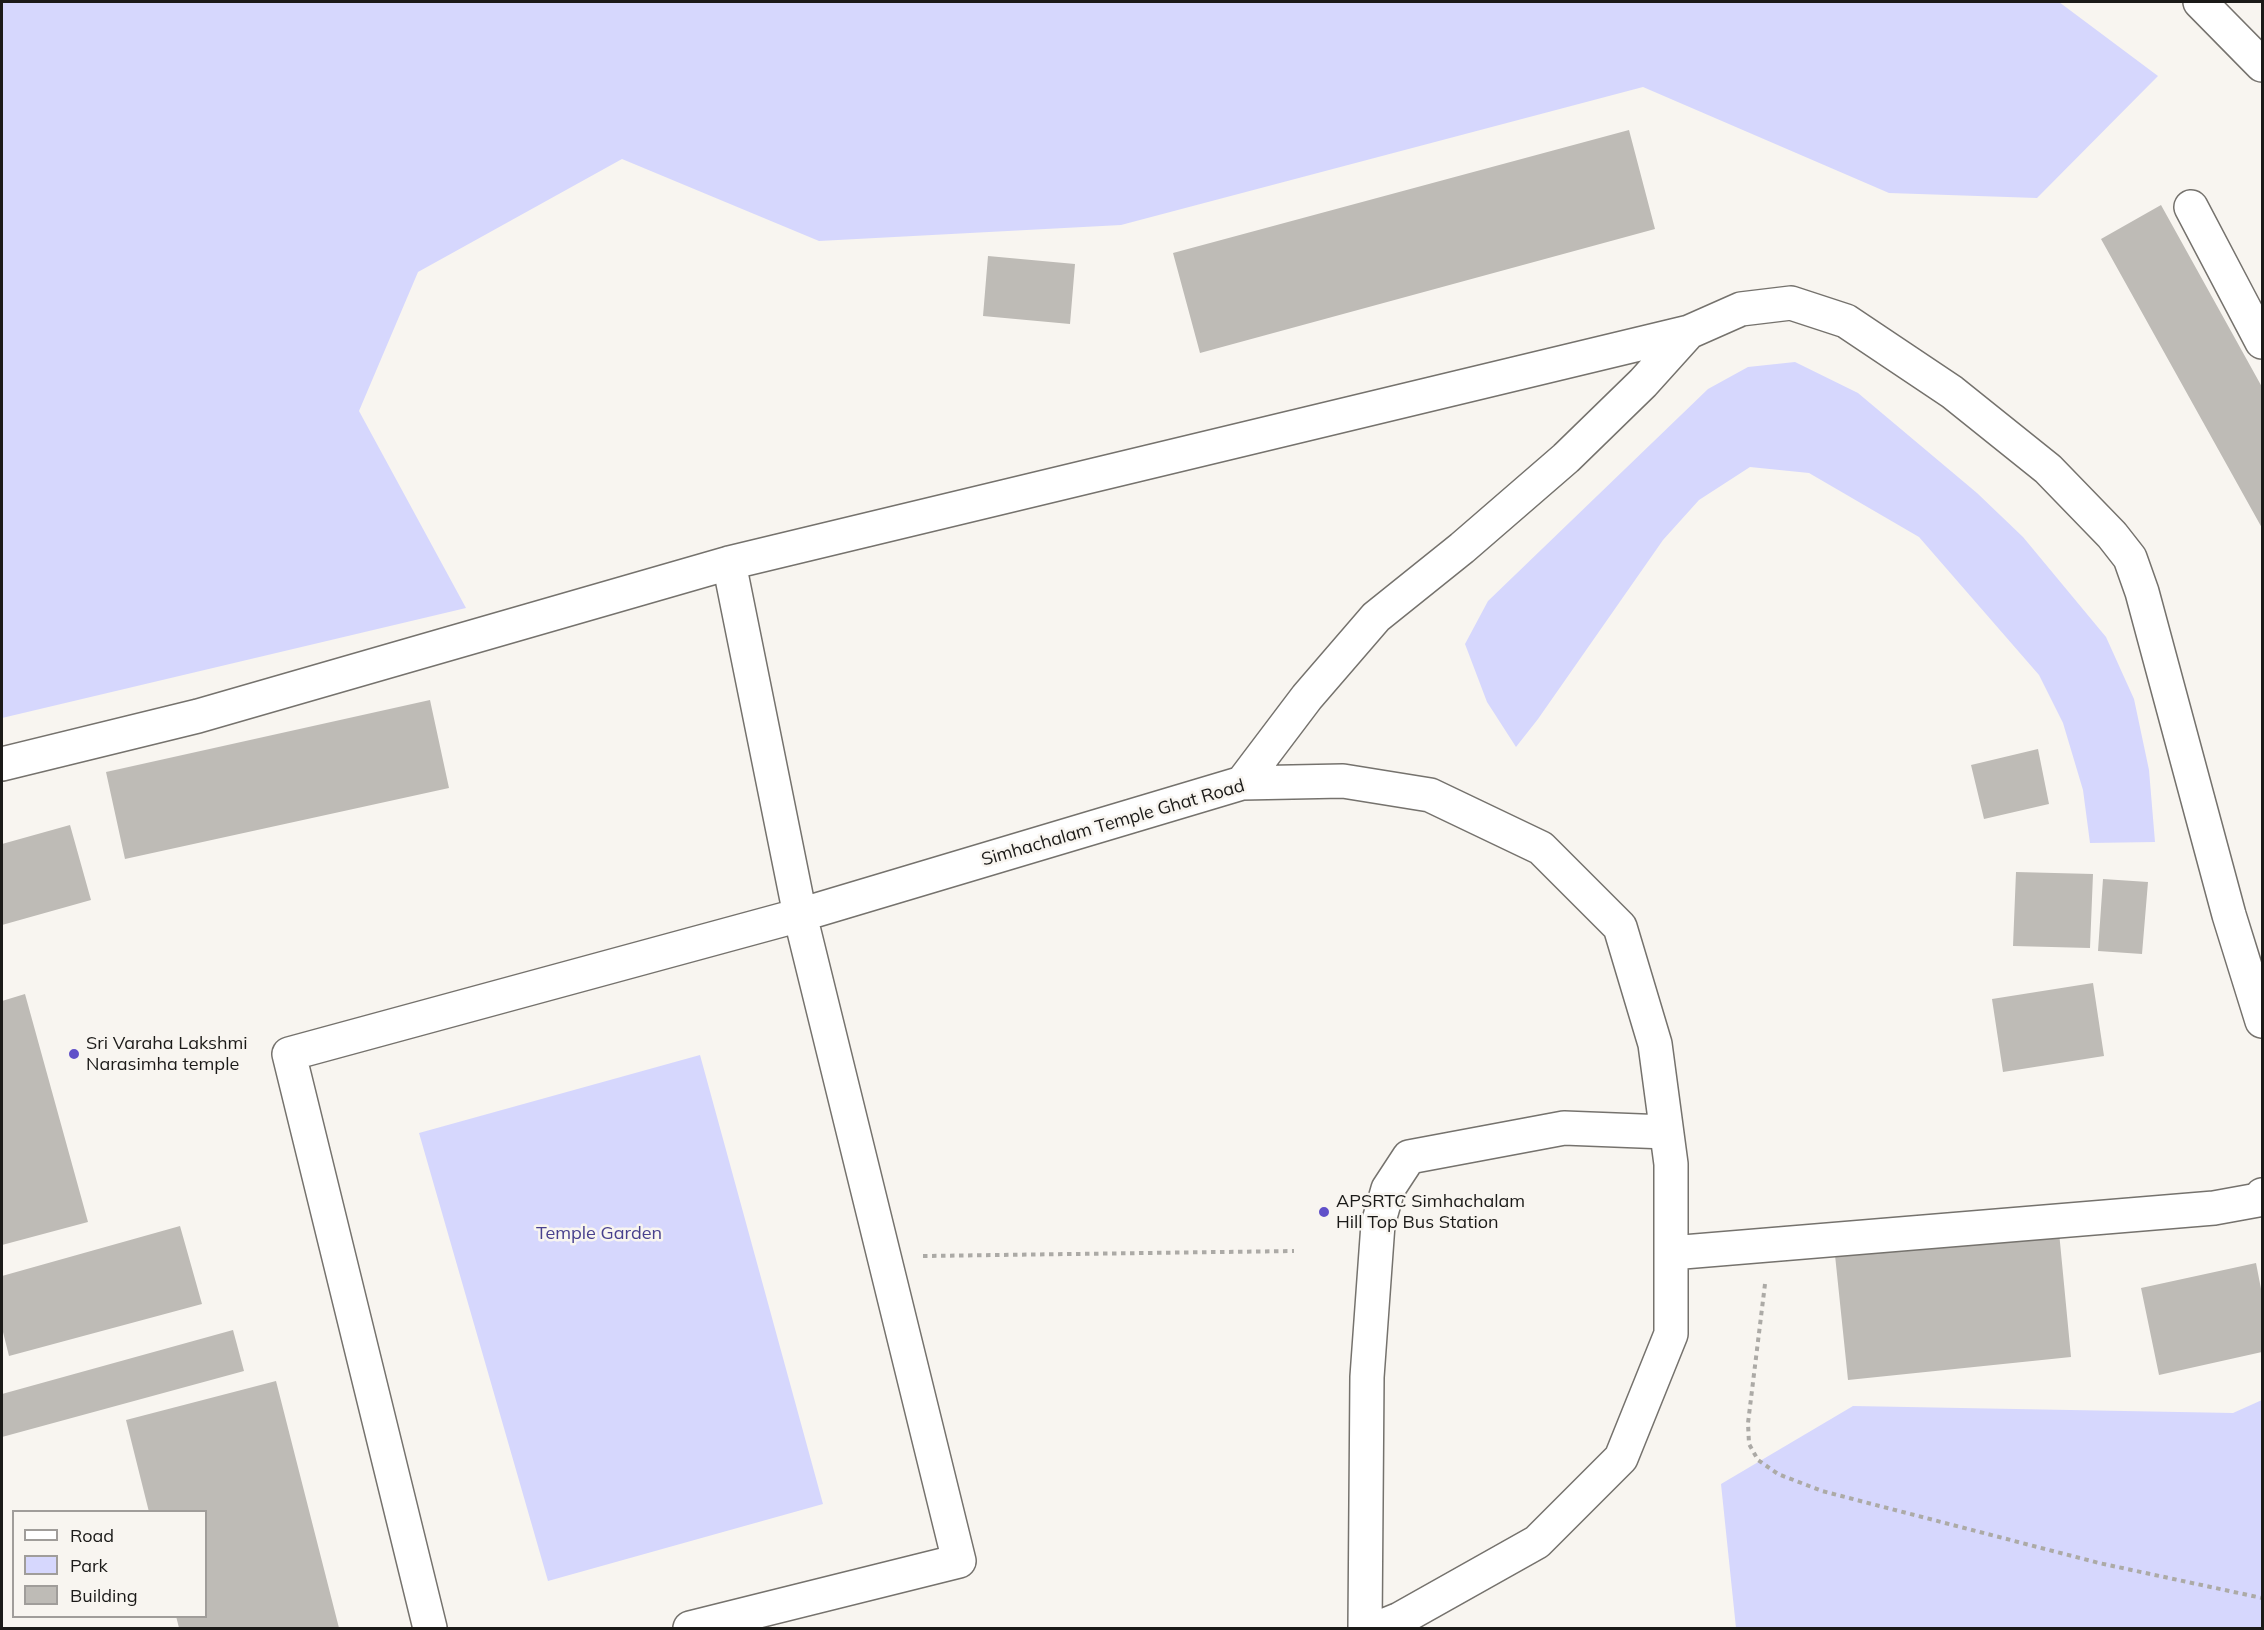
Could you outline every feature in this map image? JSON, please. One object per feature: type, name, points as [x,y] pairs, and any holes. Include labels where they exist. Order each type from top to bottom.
[{"type":"street","points":[[2200,2],[2262,65]]},
{"type":"street","points":[[2191,207],[2262,342]]},
{"type":"street","points":[[2,764],[198,716],[729,563],[1689,332],[1741,309],[1791,303],[1846,321],[1952,392],[2048,469],[2112,535],[2130,558],[2142,592],[2229,915],[2262,1019]]},
{"type":"street","points":[[1242,783],[1307,697],[1376,617],[1462,548],[1566,458],[1643,384],[1689,332]]},
{"type":"street","points":[[690,1629],[959,1561],[800,915],[729,563]]},
{"type":"street","name":"Simhachalam Temple Ghat Road","points":[[430,1629],[289,1054],[800,915],[1242,783],[1343,781],[1430,795],[1541,848],[1620,927],[1655,1044],[1671,1164],[1671,1334],[1621,1458],[1537,1542],[1378,1629]]},
{"type":"street","points":[[1365,1629],[1367,1377],[1378,1224],[1388,1189],[1409,1157],[1564,1128],[1666,1132]]},
{"type":"street","points":[[1671,1253],[2214,1208],[2258,1200],[2262,1195]]},
{"type":"path","points":[[1770,1245],[1748,1424],[1749,1444],[1758,1460],[1778,1474],[1822,1491],[2099,1563],[2262,1598]]},
{"type":"path","points":[[884,1257],[1294,1251]]},
{"type":"green space","points":[[2,2],[2059,2],[2158,76],[2037,198],[1889,193],[1643,87],[1121,225],[819,241],[622,159],[418,272],[359,411],[466,608],[2,718]]},
{"type":"green space","points":[[1795,362],[1858,393],[1977,493],[2023,537],[2106,637],[2134,699],[2149,770],[2155,842],[2090,843],[2083,790],[2063,723],[2039,675],[1919,537],[1809,473],[1750,467],[1699,500],[1663,540],[1516,747],[1487,702],[1465,644],[1488,601],[1708,389],[1748,367]]},
{"type":"green space","name":"Temple Garden","points":[[700,1055],[823,1504],[548,1581],[419,1133]]},
{"type":"green space","points":[[2262,1400],[2262,1628],[1736,1628],[1721,1484],[1853,1406],[2233,1413]]},
{"type":"building","points":[[1629,130],[1655,229],[1200,353],[1173,253]]},
{"type":"building","points":[[2161,205],[2262,387],[2262,528],[2101,239]]},
{"type":"building","points":[[988,256],[1075,264],[1070,324],[983,316]]},
{"type":"building","points":[[430,700],[449,788],[125,859],[106,772]]},
{"type":"building","points":[[2038,749],[2049,804],[1984,819],[1971,765]]},
{"type":"building","points":[[70,825],[91,900],[2,925],[2,844]]},
{"type":"building","points":[[2016,872],[2093,874],[2090,948],[2013,946]]},
{"type":"building","points":[[2103,879],[2148,882],[2142,954],[2098,951]]},
{"type":"building","points":[[2093,983],[2104,1056],[2003,1072],[1992,999]]},
{"type":"building","points":[[25,994],[88,1222],[2,1245],[2,1001]]},
{"type":"building","points":[[180,1226],[202,1304],[9,1356],[2,1328],[2,1276]]},
{"type":"building","points":[[2059,1232],[2071,1357],[1848,1380],[1835,1255]]},
{"type":"building","points":[[2256,1263],[2262,1294],[2262,1352],[2159,1375],[2141,1288]]},
{"type":"building","points":[[233,1330],[244,1371],[2,1437],[2,1394]]},
{"type":"building","points":[[276,1381],[339,1628],[179,1628],[176,1618],[207,1618],[207,1510],[148,1510],[126,1420]]},
{"type":"place","name":"Sri Varaha Lakshmi Narasimha temple","points":[[74,1054]]},
{"type":"place","name":"APSRTC Simhachalam Hill Top Bus Station","points":[[1324,1212]]}]
